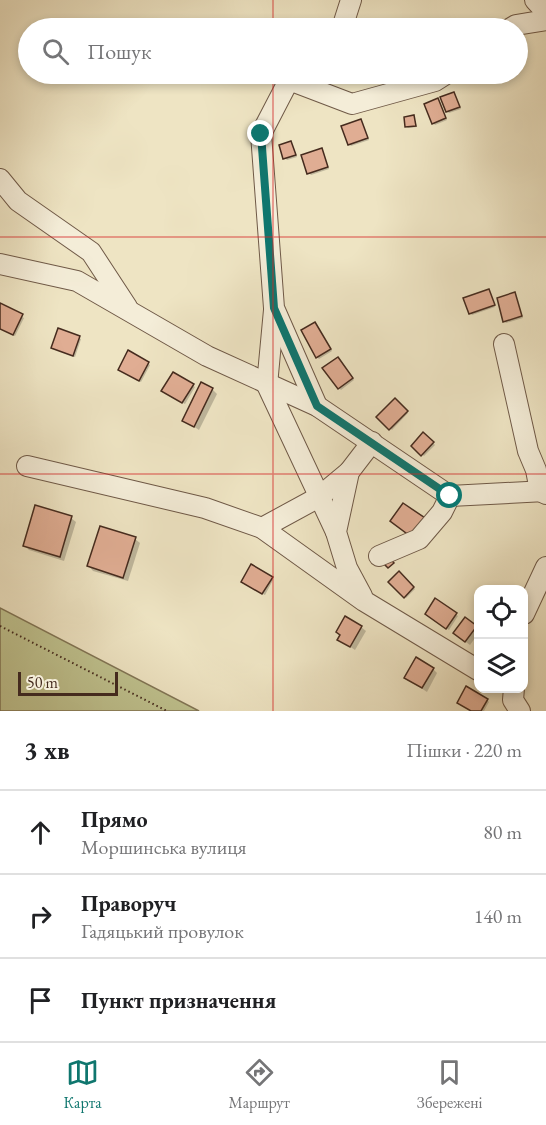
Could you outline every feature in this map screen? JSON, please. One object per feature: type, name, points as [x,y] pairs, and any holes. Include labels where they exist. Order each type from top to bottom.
[{"type":"street","points":[[345,18],[351,0]]},
{"type":"street","points":[[535,0],[546,12]]},
{"type":"street","points":[[528,23],[546,20]]},
{"type":"street","points":[[289,84],[261,134],[274,308],[267,385],[336,532],[347,568],[364,601]]},
{"type":"street","points":[[308,84],[352,104],[424,84]]},
{"type":"street","points":[[0,179],[18,201],[91,252],[130,312]]},
{"type":"street","points":[[0,264],[77,282],[207,356],[317,406],[450,496],[544,492],[528,451],[504,344]]},
{"type":"street","points":[[274,308],[317,406]]},
{"type":"street","points":[[262,528],[319,497],[349,472],[372,442]]},
{"type":"street","points":[[27,466],[205,508],[262,528],[364,601],[474,668]]},
{"type":"street","points":[[336,532],[349,472]]},
{"type":"street","points":[[379,556],[419,539],[442,512],[450,496]]},
{"type":"street","points":[[528,605],[546,567]]},
{"type":"path","points":[[0,626],[167,711]]},
{"type":"green space","points":[[0,608],[199,711],[0,711]]},
{"type":"building","points":[[454,92],[460,107],[446,112],[440,97]]},
{"type":"building","points":[[438,98],[446,118],[432,124],[424,104]]},
{"type":"building","points":[[414,115],[416,126],[405,127],[404,117]]},
{"type":"building","points":[[361,119],[368,138],[348,145],[341,126]]},
{"type":"building","points":[[291,141],[296,155],[283,159],[279,145]]},
{"type":"building","points":[[322,148],[328,167],[307,174],[301,155]]},
{"type":"building","points":[[489,289],[495,305],[469,314],[463,298]]},
{"type":"building","points":[[515,292],[522,316],[503,322],[497,298]]},
{"type":"building","points":[[0,303],[23,314],[13,335],[0,329]]},
{"type":"building","points":[[315,322],[331,349],[316,358],[301,330]]},
{"type":"building","points":[[58,328],[80,336],[73,356],[51,348]]},
{"type":"building","points":[[128,350],[149,362],[139,381],[118,370]]},
{"type":"building","points":[[338,357],[353,378],[338,389],[322,368]]},
{"type":"building","points":[[173,372],[194,384],[182,403],[161,391]]},
{"type":"building","points":[[201,382],[213,388],[194,427],[182,421]]},
{"type":"building","points":[[395,398],[408,411],[389,430],[376,417]]},
{"type":"building","points":[[423,432],[434,442],[421,456],[411,446]]},
{"type":"building","points":[[403,503],[428,520],[414,539],[390,521]]},
{"type":"building","points":[[35,505],[72,516],[60,557],[23,546]]},
{"type":"building","points":[[100,526],[136,537],[123,578],[87,566]]},
{"type":"building","points":[[388,556],[394,563],[388,568],[382,562]]},
{"type":"building","points":[[251,564],[273,577],[262,594],[241,582]]},
{"type":"building","points":[[399,571],[414,587],[404,598],[388,582]]},
{"type":"building","points":[[435,598],[457,613],[446,629],[425,614]]},
{"type":"building","points":[[345,616],[362,626],[350,647],[337,640],[340,635],[336,632]]},
{"type":"building","points":[[465,617],[474,624],[474,630],[465,642],[453,633]]},
{"type":"building","points":[[416,657],[434,668],[422,688],[404,678]]},
{"type":"building","points":[[466,686],[474,693],[488,699],[481,711],[471,711],[457,703]]},
{"type":"route","points":[[261,134],[274,308],[317,406],[450,496]]}]
